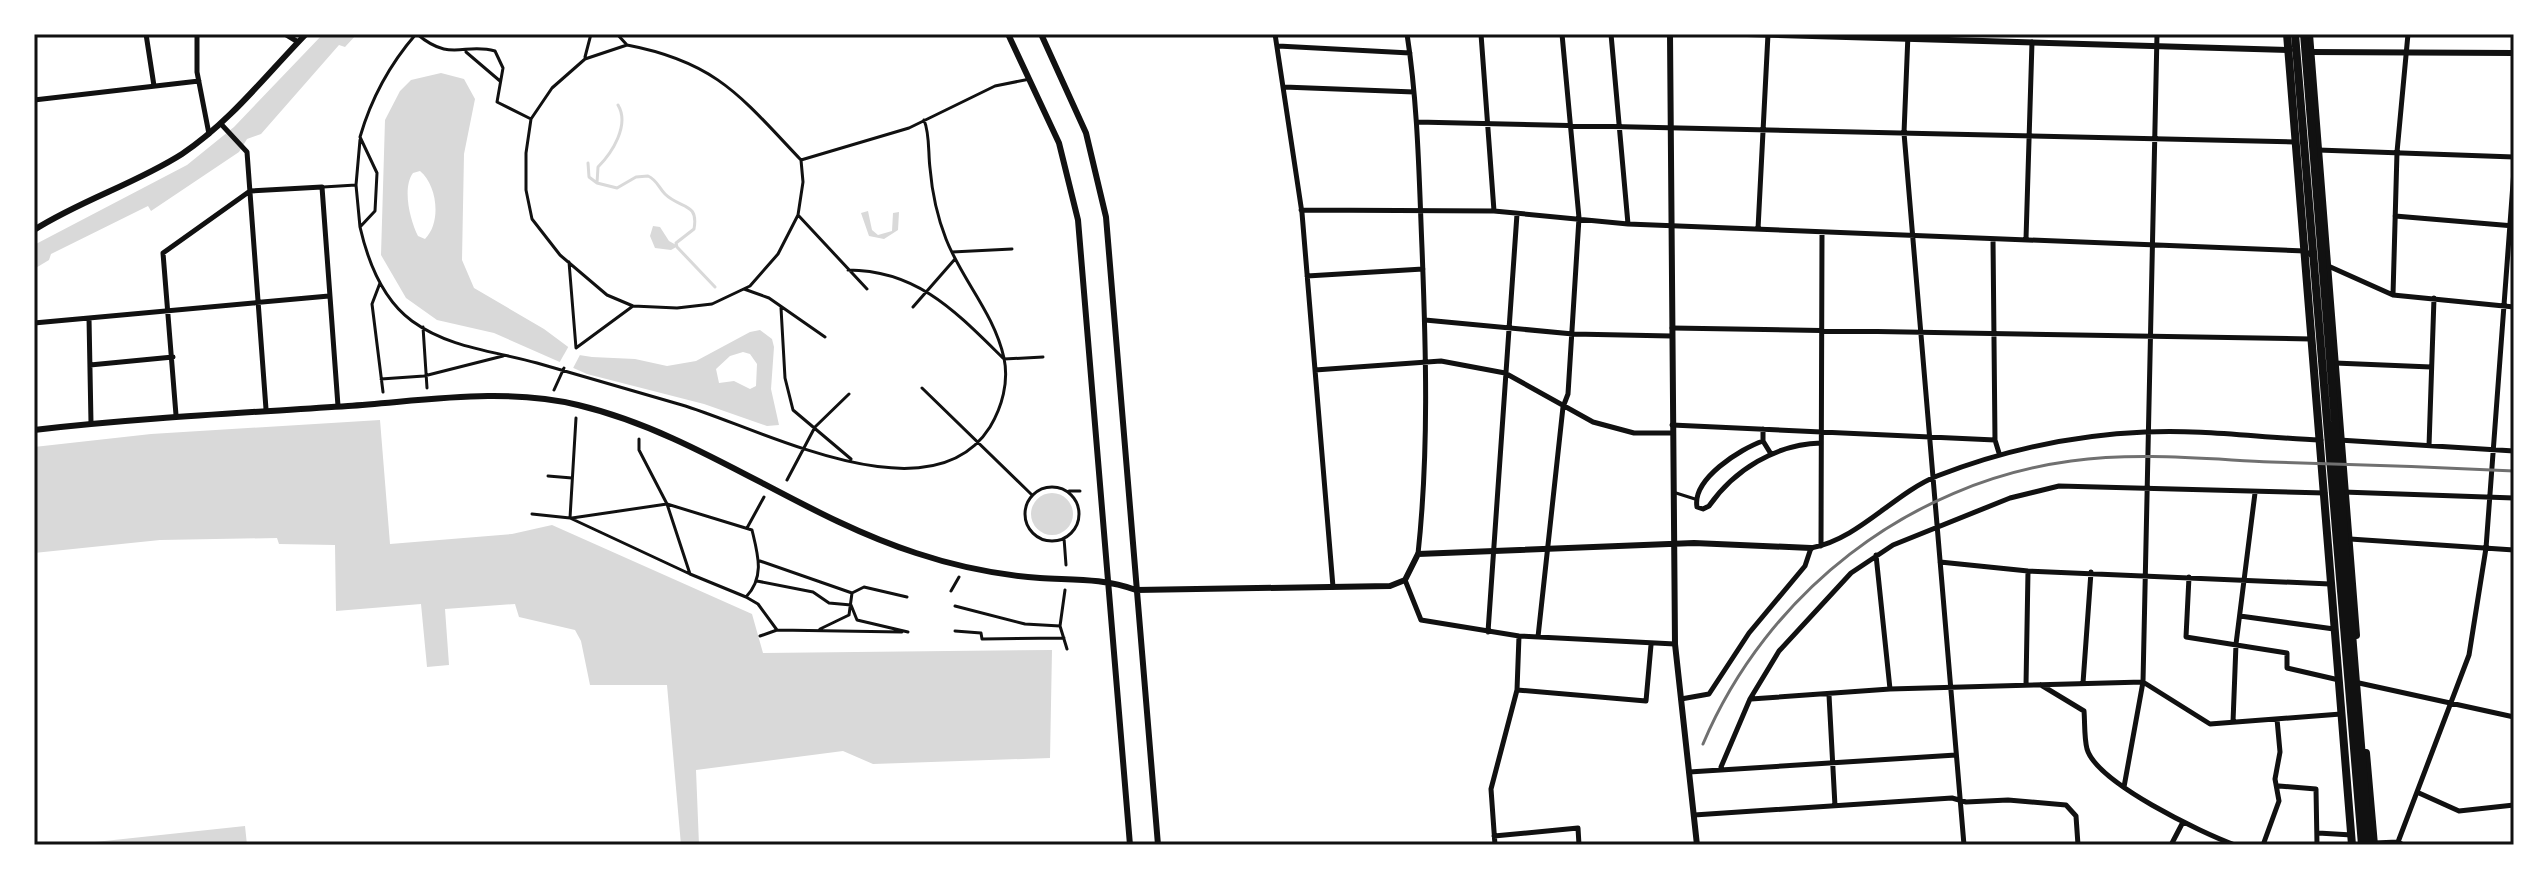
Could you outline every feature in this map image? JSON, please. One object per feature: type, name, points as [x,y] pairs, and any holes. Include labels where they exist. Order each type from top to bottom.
[{"type":"highway","points":[[2287,34],[2352,845]]},
{"type":"highway","points":[[2295,34],[2362,845]]},
{"type":"highway","points":[[2307,34],[2343,440],[2372,844]]},
{"type":"highway","points":[[2307,34],[2372,844]]},
{"type":"street","points":[[146,34],[154,86]]},
{"type":"street","points":[[197,34],[199,81],[209,134]]},
{"type":"street","points":[[285,34],[298,42]]},
{"type":"street","points":[[34,220],[37,228],[134,182],[209,134],[306,34]]},
{"type":"street","points":[[531,119],[497,102],[503,68],[500,55],[487,49],[449,51],[427,43],[416,34],[383,80],[367,112],[360,137],[356,185],[360,227],[369,260],[394,304],[423,327],[449,341],[563,370],[702,411],[802,447],[888,469],[926,468],[963,458],[980,443],[1001,404],[1004,359],[991,322],[951,252],[934,197],[924,120]]},
{"type":"street","points":[[585,59],[591,34]]},
{"type":"street","points":[[617,34],[627,45]]},
{"type":"street","points":[[1010,34],[1059,143],[1078,220],[1130,845]]},
{"type":"street","points":[[1041,34],[1086,133],[1106,217],[1158,845]]},
{"type":"street","points":[[1275,34],[1301,210],[1333,587]]},
{"type":"street","points":[[34,430],[176,415],[507,396],[577,405],[683,442],[863,532],[918,554],[1009,574],[1106,579],[1136,590],[1390,586],[1405,580],[1418,554],[1423,509],[1427,360],[1417,122],[1407,34]]},
{"type":"street","points":[[1481,34],[1494,211]]},
{"type":"street","points":[[1538,637],[1563,407],[1568,394],[1579,218],[1562,34]]},
{"type":"street","points":[[1611,34],[1628,224]]},
{"type":"street","points":[[1670,34],[1675,644],[1697,844]]},
{"type":"street","points":[[1747,34],[2018,38],[2032,42],[2311,52],[2514,53]]},
{"type":"street","points":[[1758,229],[1768,34]]},
{"type":"street","points":[[2124,787],[2143,682],[2157,34]]},
{"type":"street","points":[[2393,295],[2397,152],[2408,34]]},
{"type":"street","points":[[1908,35],[1904,133],[1964,845]]},
{"type":"street","points":[[2026,239],[2032,42]]},
{"type":"street","points":[[627,45],[665,52],[729,85],[758,111],[801,160],[803,182],[798,215],[778,254],[744,289],[712,304],[655,309],[633,306],[607,295],[548,242],[532,219],[525,174],[531,119],[552,88],[585,59],[627,45]]},
{"type":"street","points":[[1278,46],[1410,53]]},
{"type":"street","points":[[466,52],[501,82]]},
{"type":"street","points":[[801,160],[858,145],[924,120],[995,86],[1031,78]]},
{"type":"street","points":[[34,100],[199,81]]},
{"type":"street","points":[[1284,87],[1414,92]]},
{"type":"street","points":[[1417,122],[2296,142]]},
{"type":"street","points":[[221,124],[243,148],[250,191],[266,409]]},
{"type":"street","points":[[360,137],[375,165],[378,189],[375,211],[360,227]]},
{"type":"street","points":[[2318,150],[2514,157]]},
{"type":"street","points":[[2372,844],[2401,844],[2469,655],[2486,548],[2514,170]]},
{"type":"street","points":[[176,415],[163,253],[250,191],[356,185]]},
{"type":"street","points":[[322,187],[338,406]]},
{"type":"street","points":[[1301,210],[1494,211],[1628,224],[1993,239],[2151,242],[2305,251],[2329,267],[2393,295],[2514,307]]},
{"type":"street","points":[[1488,632],[1517,213]]},
{"type":"street","points":[[798,215],[867,289]]},
{"type":"street","points":[[2395,216],[2512,226]]},
{"type":"street","points":[[1821,546],[1822,233]]},
{"type":"street","points":[[1993,239],[1995,440],[1999,453]]},
{"type":"street","points":[[951,252],[1012,249]]},
{"type":"street","points":[[913,307],[955,259]]},
{"type":"street","points":[[569,262],[576,348],[633,306]]},
{"type":"street","points":[[1307,276],[1423,269]]},
{"type":"street","points":[[848,270],[889,273],[926,291],[1004,359],[1043,357]]},
{"type":"street","points":[[380,283],[372,304],[383,392]]},
{"type":"street","points":[[744,289],[769,298],[825,337]]},
{"type":"street","points":[[34,323],[329,296]]},
{"type":"street","points":[[2429,446],[2434,298]]},
{"type":"street","points":[[781,308],[788,399],[793,410],[854,461]]},
{"type":"street","points":[[89,318],[91,423]]},
{"type":"street","points":[[1425,320],[1573,334],[1822,333],[2311,339]]},
{"type":"street","points":[[423,327],[427,388]]},
{"type":"street","points":[[381,379],[424,376],[503,355]]},
{"type":"street","points":[[90,365],[173,357]]},
{"type":"street","points":[[1315,370],[1427,360],[1505,373],[1593,422],[1634,433],[1672,429],[1763,429],[1995,440]]},
{"type":"street","points":[[2335,363],[2431,367]]},
{"type":"street","points":[[554,390],[563,370]]},
{"type":"street","points":[[922,388],[1032,495]]},
{"type":"street","points":[[787,480],[814,429],[849,394]]},
{"type":"street","points":[[570,518],[576,418]]},
{"type":"street","points":[[1763,429],[1763,441],[1771,454]]},
{"type":"street","points":[[1418,554],[1674,545],[1811,548],[1838,540],[1934,477],[1999,453],[2064,440],[2147,431],[2514,451]]},
{"type":"street","points":[[639,439],[639,450],[667,504],[690,574]]},
{"type":"street","points":[[1695,499],[1715,473],[1737,455],[1763,441]]},
{"type":"street","points":[[1695,499],[1697,507],[1703,509],[1739,474],[1771,454],[1797,445],[1821,443]]},
{"type":"street","points":[[548,476],[572,478]]},
{"type":"street","points":[[1721,767],[1750,699],[1779,651],[1804,619],[1851,573],[1875,554],[2010,498],[2059,486],[2514,498]]},
{"type":"street","points":[[1064,538],[1045,540],[1030,530],[1024,512],[1032,495],[1045,487],[1080,491]]},
{"type":"street","points":[[1066,565],[1064,538],[1079,519],[1078,503],[1069,491]]},
{"type":"street","points":[[1674,492],[1695,499]]},
{"type":"street","points":[[2233,722],[2236,644],[2255,493]]},
{"type":"street","points":[[747,528],[764,497]]},
{"type":"street","points":[[532,514],[570,518],[667,504],[747,528],[752,530],[760,561],[757,581],[746,597]]},
{"type":"street","points":[[570,518],[746,597],[758,604],[777,630]]},
{"type":"street","points":[[2350,539],[2514,550]]},
{"type":"street","points":[[1681,699],[1709,694],[1749,633],[1805,566],[1811,548]]},
{"type":"street","points":[[1875,554],[1890,689]]},
{"type":"street","points":[[760,561],[852,593],[864,587],[907,597]]},
{"type":"street","points":[[1940,562],[2028,571],[2331,584]]},
{"type":"street","points":[[2026,685],[2028,571]]},
{"type":"street","points":[[2083,683],[2091,572]]},
{"type":"street","points":[[951,591],[959,577]]},
{"type":"street","points":[[2189,577],[2186,637],[2287,653],[2287,668],[2340,680]]},
{"type":"street","points":[[1405,580],[1421,620],[1519,636],[1675,644]]},
{"type":"street","points":[[757,581],[813,592],[829,603],[851,605]]},
{"type":"street","points":[[1065,590],[1060,626],[1067,649]]},
{"type":"street","points":[[816,631],[849,615],[852,593]]},
{"type":"street","points":[[760,636],[777,630],[908,632],[857,620],[851,605]]},
{"type":"street","points":[[955,606],[1025,624],[1060,626]]},
{"type":"street","points":[[2240,616],[2335,629]]},
{"type":"street","points":[[955,631],[981,633],[982,639],[1064,638]]},
{"type":"street","points":[[1495,845],[1491,789],[1517,690],[1519,636]]},
{"type":"street","points":[[1517,690],[1646,701],[1651,645]]},
{"type":"street","points":[[1750,699],[1890,689],[2143,682],[2210,724],[2342,714]]},
{"type":"street","points":[[2359,683],[2514,717]]},
{"type":"street","points":[[2039,684],[2084,711],[2088,751],[2124,787],[2183,822],[2235,845]]},
{"type":"street","points":[[1829,695],[1835,806]]},
{"type":"street","points":[[2263,845],[2279,801],[2279,786],[2275,779],[2280,752],[2277,719]]},
{"type":"street","points":[[1689,772],[1721,767],[1956,755]]},
{"type":"street","points":[[2279,786],[2316,789],[2317,845]]},
{"type":"street","points":[[2419,793],[2459,811],[2514,805]]},
{"type":"street","points":[[1694,815],[1960,800],[2066,805],[2076,816],[2078,845]]},
{"type":"street","points":[[2171,845],[2183,822]]},
{"type":"street","points":[[1494,836],[1578,828],[1579,845]]},
{"type":"street","points":[[2318,833],[2352,835]]},
{"type":"shaded area","points":[[323,34],[357,34],[345,47],[339,45],[261,134],[247,139],[239,152],[151,211],[148,206],[51,254],[49,260],[34,269],[34,245],[187,165],[234,127]]},
{"type":"shaded area","points":[[441,73],[464,79],[475,99],[464,154],[462,260],[474,288],[544,329],[579,355],[592,357],[635,359],[667,366],[696,361],[750,332],[760,330],[772,339],[774,347],[771,389],[779,425],[767,426],[704,404],[587,374],[494,333],[437,320],[406,298],[381,255],[385,120],[400,91],[411,80]],"holes":[[[420,171],[430,185],[435,204],[434,223],[425,239],[418,236],[415,229],[408,195],[410,179],[413,173]],[[743,352],[750,354],[757,364],[756,386],[750,389],[734,381],[719,383],[716,369],[730,356]]]},
{"type":"shaded area","points":[[868,211],[872,230],[878,235],[892,231],[893,213],[899,212],[898,230],[884,239],[869,236],[861,213]]},
{"type":"shaded area","points":[[653,226],[660,227],[669,241],[678,246],[671,250],[655,248],[650,236]]},
{"type":"shaded area","points":[[380,420],[390,544],[512,534],[552,525],[752,614],[763,653],[1052,650],[1050,758],[873,764],[843,751],[696,770],[699,845],[681,845],[667,685],[590,685],[581,641],[575,630],[519,617],[515,604],[445,609],[449,665],[427,667],[421,604],[336,611],[335,545],[279,544],[277,538],[160,540],[34,553],[34,447],[151,434]]},
{"type":"shaded area","points":[[1052,493],[1067,499],[1073,514],[1067,529],[1052,535],[1037,529],[1031,514],[1037,499]]},
{"type":"shaded area","points":[[245,826],[247,845],[67,845]]},
{"type":"pier","points":[[570,344],[582,351],[571,372],[558,365]]},
{"type":"waterway","points":[[618,105],[621,130],[614,147],[598,167],[597,183],[617,188],[636,177],[648,176],[671,199],[691,210],[694,229],[676,243],[677,247],[715,287]]},
{"type":"waterway","points":[[588,163],[589,177],[597,183]]},
{"type":"railway","points":[[1703,744],[1731,689],[1765,639],[1805,594],[1850,554],[1900,520],[1954,493],[2011,473],[2096,458],[2146,457],[2514,471]]}]
